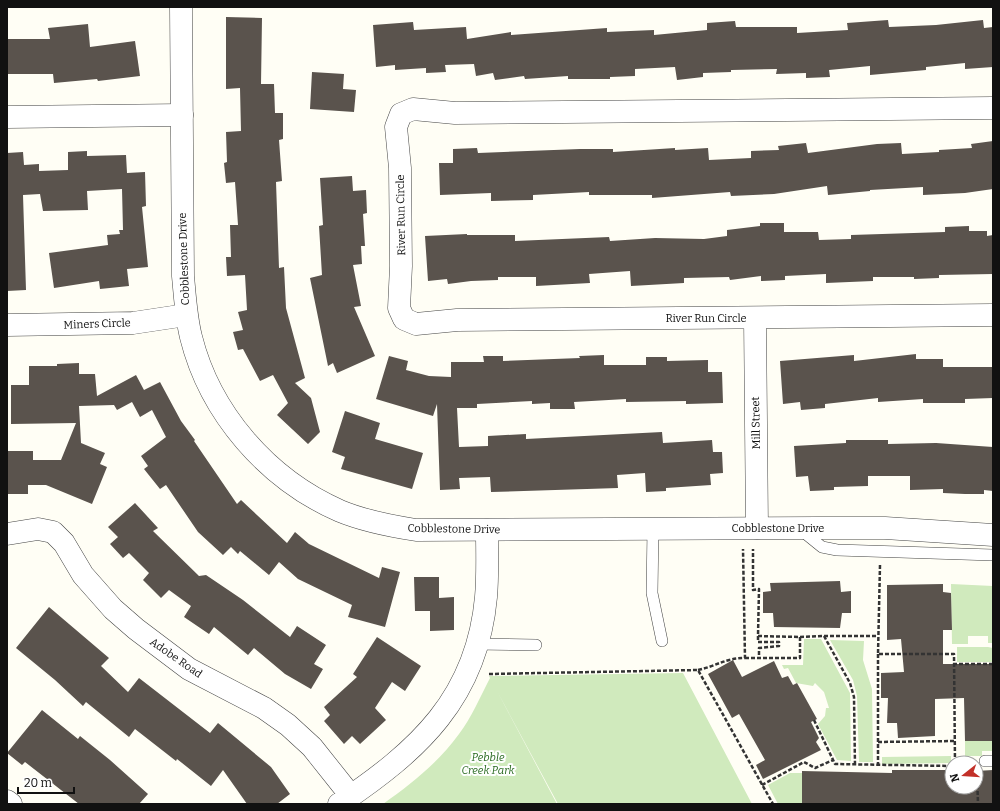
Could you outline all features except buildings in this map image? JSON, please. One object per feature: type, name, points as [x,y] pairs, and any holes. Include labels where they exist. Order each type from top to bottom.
[{"type":"street","name":"Cobblestone Drive","points":[[181,7],[183,276],[186,315],[192,339],[202,370],[216,400],[237,431],[260,457],[284,477],[312,496],[333,507],[377,522],[416,530],[885,528],[993,535]]},
{"type":"street","name":"River Run Circle","points":[[993,108],[455,113],[413,109],[401,114],[396,127],[400,168],[401,266],[399,308],[404,319],[416,324],[457,320],[993,315]]},
{"type":"street","points":[[7,117],[182,115]]},
{"type":"street","name":"Miners Circle","points":[[7,325],[133,324],[186,315]]},
{"type":"street","name":"Mill Street","points":[[755,318],[757,528]]},
{"type":"street","name":"Adobe Road","points":[[7,534],[38,529],[53,532],[64,543],[83,575],[113,608],[136,629],[189,669],[264,708],[288,725],[312,747],[345,800]]},
{"type":"street","points":[[345,800],[385,772],[413,749],[448,707],[462,684],[481,629],[486,597],[487,530]]},
{"type":"street","points":[[7,801],[11,804]]},
{"type":"lane","points":[[800,528],[822,547],[837,550],[993,555]]},
{"type":"lane","points":[[653,529],[652,593],[662,641]]},
{"type":"lane","points":[[476,644],[536,645]]},
{"type":"path","points":[[744,549],[745,658]]},
{"type":"path","points":[[752,549],[753,590],[759,589],[758,642],[779,642],[779,646],[759,648],[759,658]]},
{"type":"path","points":[[878,766],[878,636],[880,568]]},
{"type":"path","points":[[758,636],[878,636]]},
{"type":"path","points":[[824,636],[850,683],[854,698],[855,766]]},
{"type":"path","points":[[489,674],[698,670],[711,667],[723,660],[745,658],[800,658],[800,637]]},
{"type":"path","points":[[878,654],[954,654],[955,755]]},
{"type":"path","points":[[953,664],[993,664]]},
{"type":"path","points":[[698,670],[773,804]]},
{"type":"path","points":[[814,720],[835,764],[855,766],[944,766]]},
{"type":"path","points":[[878,742],[954,741]]},
{"type":"path","points":[[762,785],[804,762],[815,768],[833,760]]},
{"type":"path","points":[[978,804],[985,763]]},
{"type":"green space","points":[[951,584],[993,586],[993,643],[988,643],[988,636],[968,636],[968,644],[952,644]]},
{"type":"green space","points":[[804,639],[821,639],[850,693],[851,761],[837,760],[818,724],[825,716],[826,708],[829,708],[824,692],[815,683],[813,686],[796,683],[788,668],[784,669],[782,665],[803,665]]},
{"type":"green space","points":[[830,640],[864,641],[863,660],[872,689],[873,762],[859,762],[857,696],[853,680]]},
{"type":"green space","points":[[957,647],[993,648],[993,662],[957,662]]},
{"type":"green space","name":"Pebble Creek Park","points":[[683,673],[752,804],[558,804],[497,691],[557,804],[383,804],[424,772],[451,745],[472,714],[490,678],[489,676]]},
{"type":"green space","points":[[965,741],[993,741],[993,751],[982,751],[982,755],[965,755]]},
{"type":"green space","points":[[944,756],[944,763],[882,764],[882,757]]},
{"type":"green space","points":[[790,773],[802,773],[802,804],[778,804],[768,785]]}]
